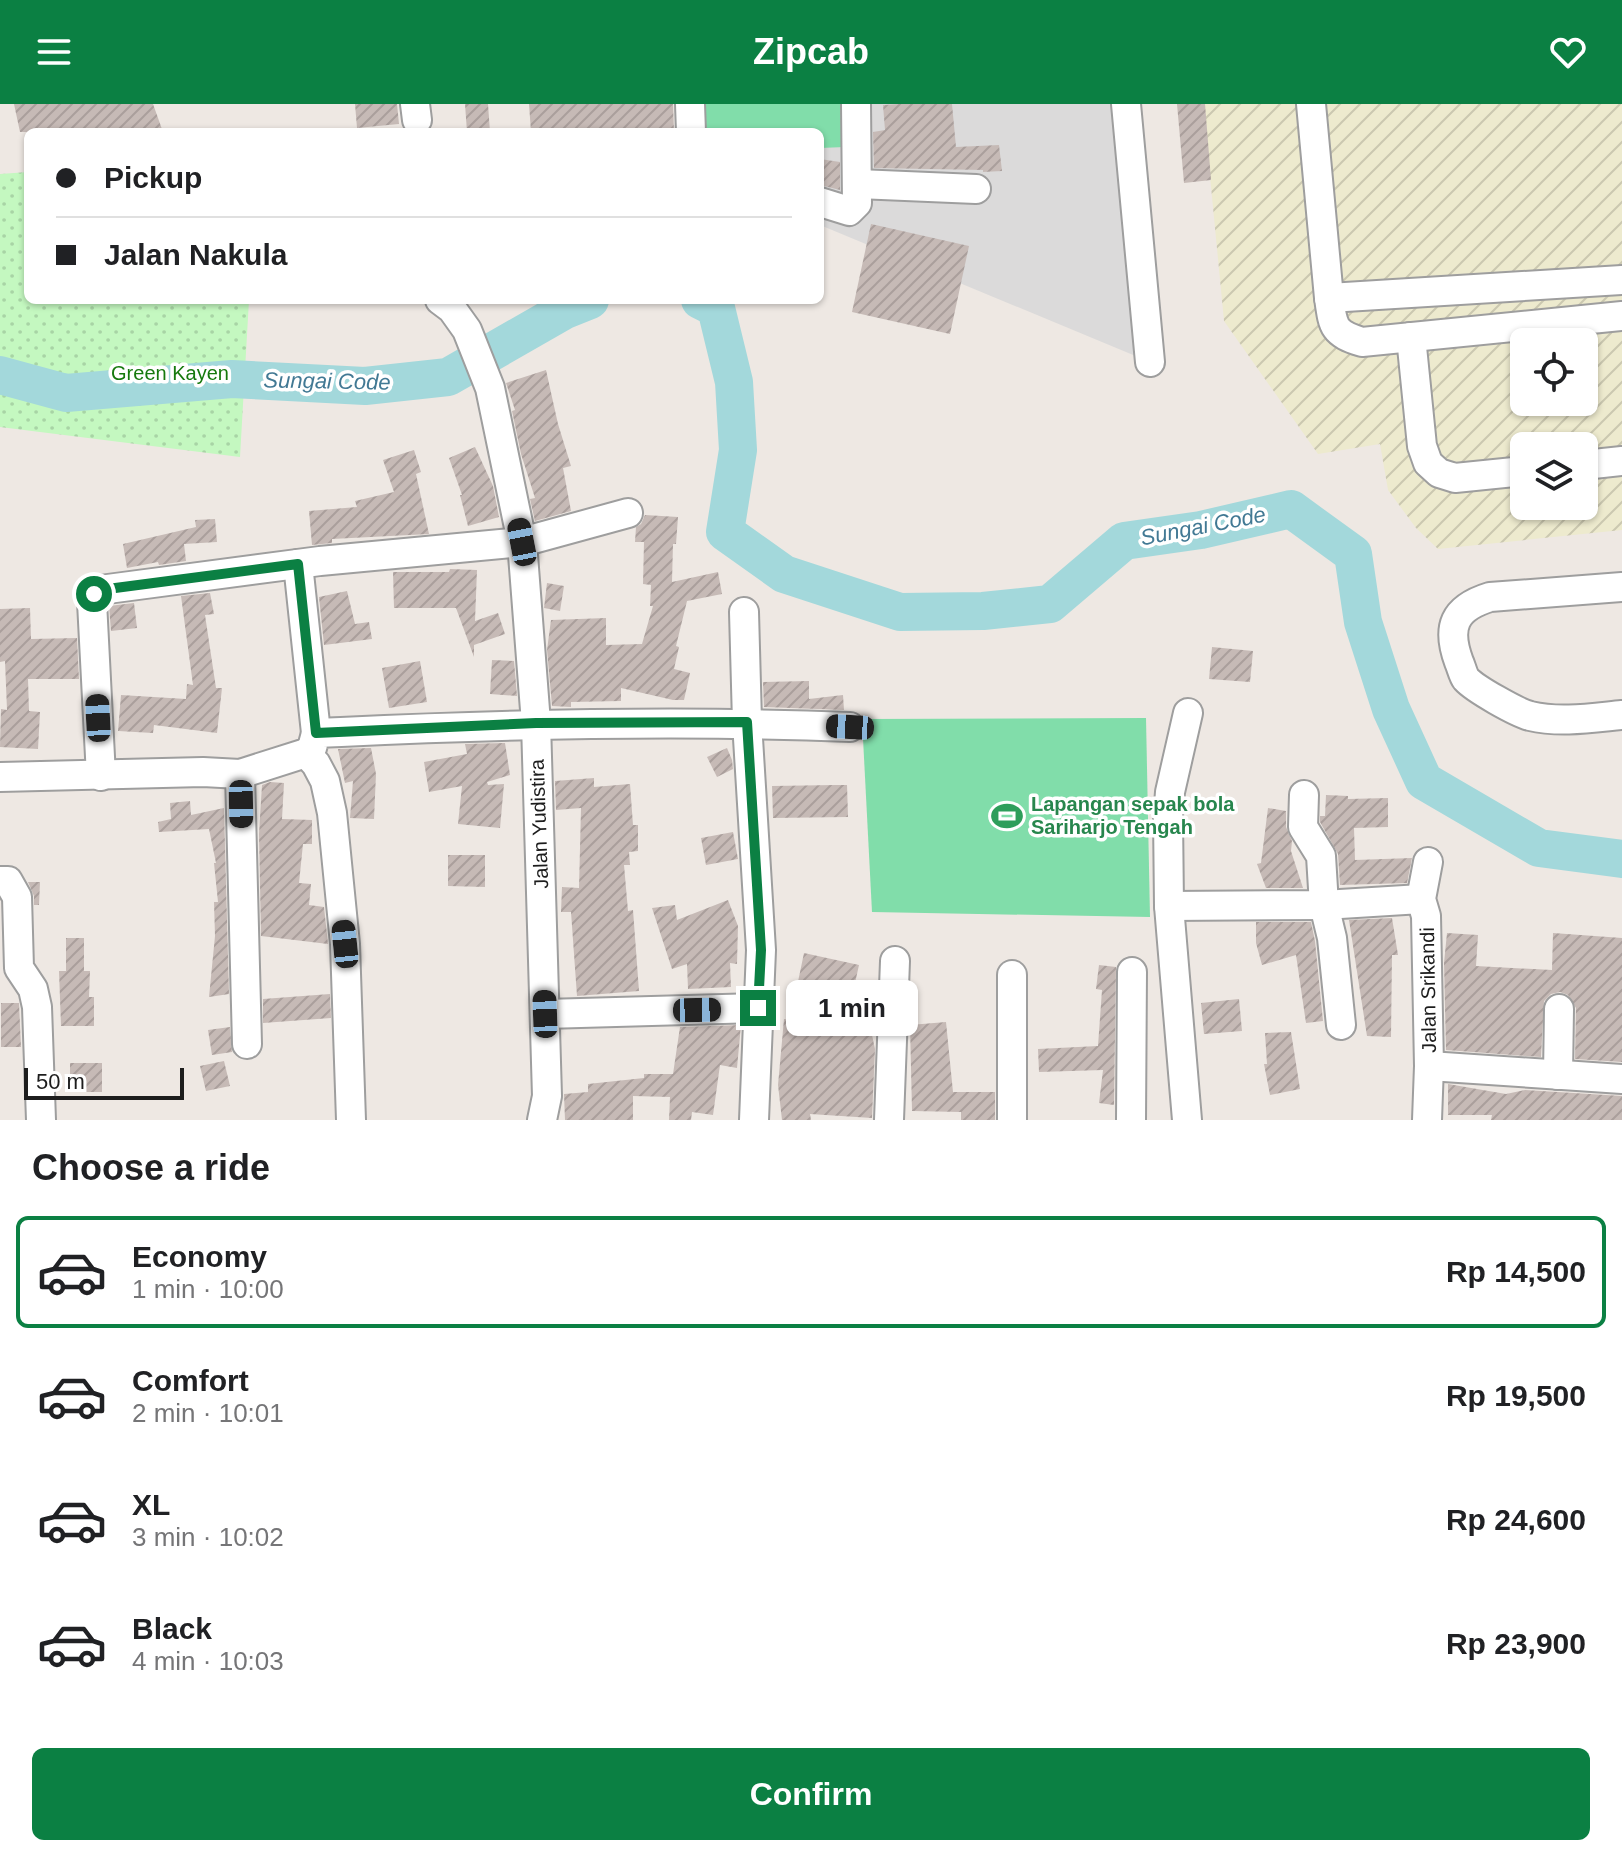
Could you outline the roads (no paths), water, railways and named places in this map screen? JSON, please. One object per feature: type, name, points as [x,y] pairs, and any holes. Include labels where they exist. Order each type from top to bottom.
[{"type":"street","points":[[690,104],[691,128]]},
{"type":"street","points":[[824,203],[849,211],[857,203],[856,104]]},
{"type":"street","points":[[1126,104],[1150,362]]},
{"type":"street","points":[[1311,104],[1329,298],[1333,321],[1342,336],[1362,342],[1615,316],[1613,281],[1329,298]]},
{"type":"street","points":[[858,184],[976,189]]},
{"type":"street","points":[[1568,284],[1572,321]]},
{"type":"street","name":"Jalan Yudistira","points":[[445,304],[467,330],[490,388],[522,542],[536,723],[547,1096],[542,1120]]},
{"type":"street","points":[[1411,337],[1422,446],[1428,463],[1439,473],[1455,478],[1510,472]]},
{"type":"street","points":[[1598,464],[1622,461]]},
{"type":"street","points":[[101,776],[92,602],[94,594],[100,590],[298,564],[522,542],[628,513]]},
{"type":"street","points":[[298,564],[311,743],[316,764],[325,781],[332,813],[345,944],[351,1120]]},
{"type":"street","points":[[1622,587],[1490,597],[1469,603],[1456,617],[1452,643],[1465,678],[1503,704],[1527,715],[1557,721],[1622,715]]},
{"type":"street","points":[[744,612],[747,722],[761,950],[754,1120]]},
{"type":"street","points":[[1187,1120],[1169,906],[1170,792],[1188,713]]},
{"type":"street","points":[[0,777],[203,772],[240,774],[311,743],[536,723],[747,722],[850,727]]},
{"type":"street","points":[[240,774],[247,1044]]},
{"type":"street","points":[[1304,795],[1303,827],[1321,856],[1324,905],[1332,938],[1341,1025]]},
{"type":"street","name":"Jalan Srikandi","points":[[1427,1120],[1426,916],[1421,899],[1428,862]]},
{"type":"street","points":[[0,881],[8,881],[17,897],[19,968],[33,989],[37,1007],[41,1120]]},
{"type":"street","points":[[1169,906],[1324,905],[1421,899]]},
{"type":"street","points":[[889,1120],[895,961]]},
{"type":"street","points":[[1131,1120],[1132,972]]},
{"type":"street","points":[[1012,975],[1012,1120]]},
{"type":"street","points":[[545,1014],[758,1008]]},
{"type":"street","points":[[1558,1075],[1559,1009]]},
{"type":"street","points":[[1429,1066],[1622,1079]]},
{"type":"waterway","name":"Sungai Code","points":[[0,375],[66,393],[232,379],[365,386],[448,377],[580,304]]},
{"type":"waterway","name":"Sungai Code","points":[[708,304],[716,308],[734,382],[738,450],[725,532],[784,574],[900,612],[983,611],[1050,604],[1124,541],[1201,530],[1291,509],[1353,554],[1363,622],[1391,709],[1424,781],[1539,848],[1622,859]]},
{"type":"place","name":"Lapangan sepak bola Sariharjo Tengah","points":[[1007,816]]},
{"type":"park label","name":"Green Kayen","points":[[170,373]]}]
